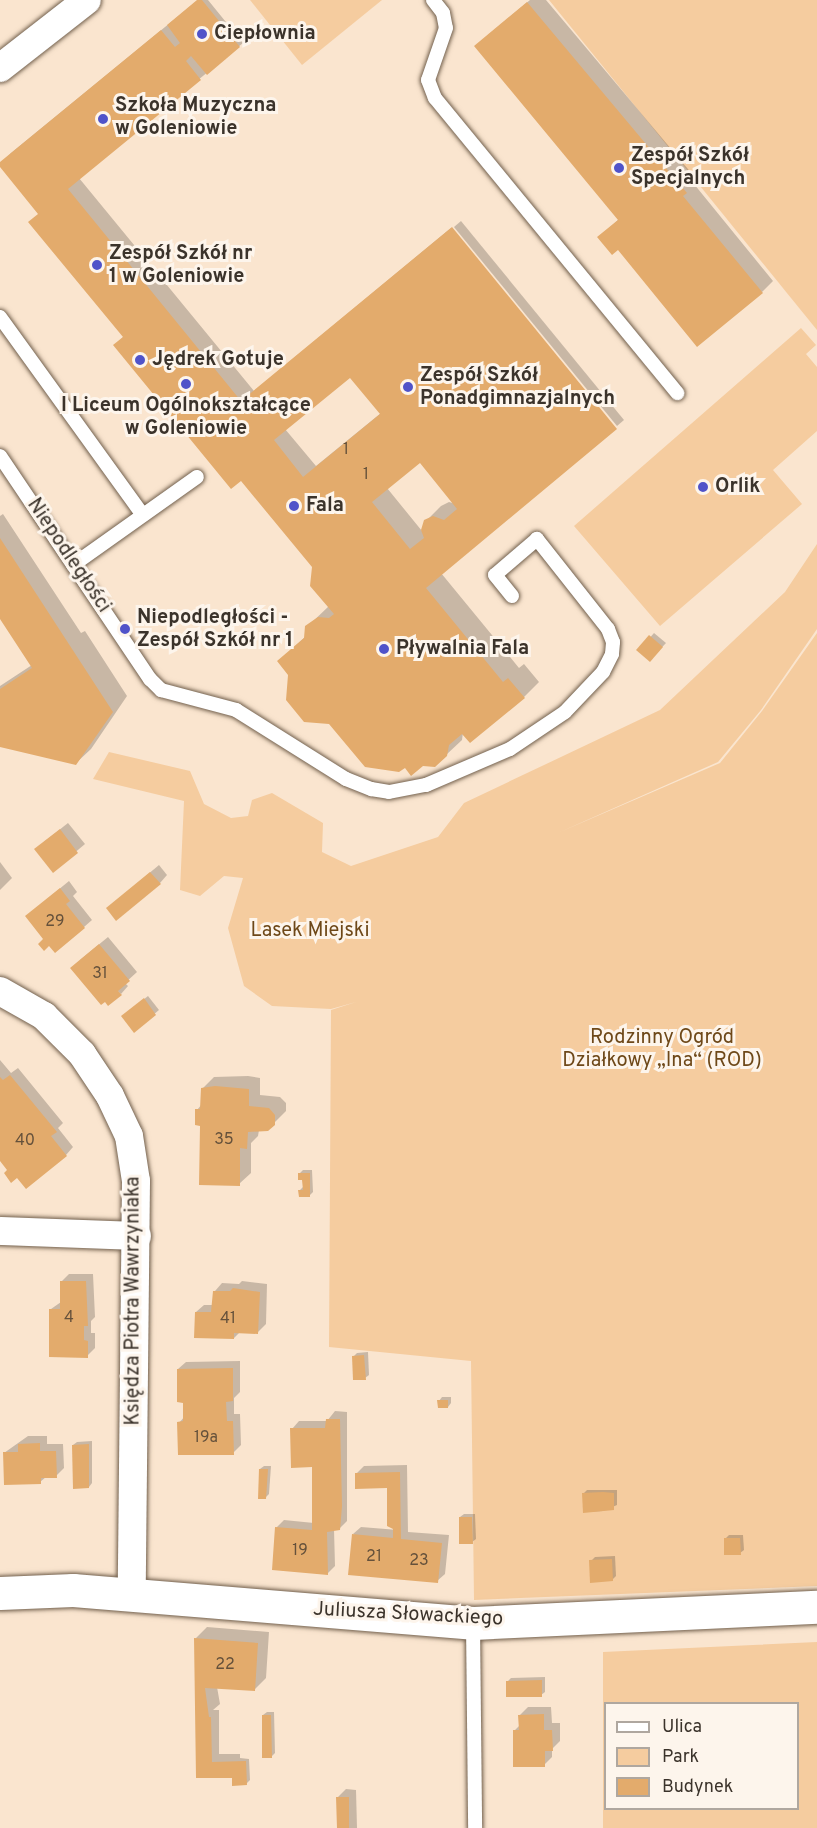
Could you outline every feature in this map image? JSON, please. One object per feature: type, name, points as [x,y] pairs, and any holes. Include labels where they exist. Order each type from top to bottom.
[{"type":"street","points":[[0,68],[87,0]]},
{"type":"street","name":"Księdza Piotra Wawrzyniaka","points":[[0,991],[44,1016],[82,1054],[110,1096],[129,1136],[136,1181],[137,1236],[132,1594]]},
{"type":"street","points":[[0,1231],[137,1236]]},
{"type":"street","name":"Juliusza Słowackiego","points":[[0,1593],[74,1590],[473,1623],[817,1607]]},
{"type":"lane","points":[[433,0],[443,13],[446,28],[428,80],[435,98],[677,393]]},
{"type":"lane","points":[[0,317],[143,515]]},
{"type":"lane","name":"Niepodległości","points":[[0,456],[135,657],[161,690],[236,710],[346,779],[371,789],[389,792],[410,790],[461,771],[532,735],[580,698],[608,664],[613,642],[608,629],[537,539],[495,575],[512,596]]},
{"type":"lane","points":[[73,565],[197,477]]},
{"type":"lane","points":[[473,1623],[475,1828]]},
{"type":"green space","points":[[250,0],[382,0],[302,65]]},
{"type":"green space","points":[[549,0],[817,0],[817,330]]},
{"type":"green space","name":"Orlik","points":[[801,328],[816,345],[806,354],[817,367],[817,431],[773,470],[802,504],[660,626],[574,526]]},
{"type":"green space","name":"Rodzinny Ogród Działkowy „Ina“ (ROD)","points":[[817,544],[817,629],[761,710],[718,762],[560,832],[720,763],[762,711],[817,633],[817,1586],[474,1600],[471,1361],[329,1347],[331,1010],[356,1002],[331,1009],[272,1006],[244,986],[228,928],[243,878],[224,876],[200,896],[180,890],[184,801],[93,779],[109,752],[190,771],[204,804],[231,818],[248,816],[252,800],[272,793],[323,823],[322,852],[351,866],[438,837],[464,803],[660,710],[785,592]]},
{"type":"green space","points":[[817,1642],[817,1828],[603,1828],[603,1652]]},
{"type":"building","points":[[197,0],[202,0],[240,47],[207,75],[191,56],[186,61],[201,80],[68,189],[241,401],[452,227],[617,429],[426,588],[503,682],[508,678],[525,698],[470,743],[462,734],[449,745],[447,756],[435,767],[423,766],[411,776],[405,768],[399,772],[365,767],[329,724],[304,722],[286,700],[288,675],[277,661],[304,638],[305,626],[318,617],[329,618],[334,614],[310,586],[312,567],[241,481],[231,489],[113,345],[123,337],[28,222],[38,214],[0,167],[0,162],[161,30],[175,47],[180,43],[167,25]],"holes":[[[350,378],[380,414],[303,477],[274,440]],[[420,463],[457,509],[444,520],[433,516],[424,520],[421,530],[424,538],[410,549],[372,502]]]},
{"type":"building","name":"Zespół Szkół Specjalnych","points":[[527,2],[687,193],[683,196],[763,293],[697,347],[618,250],[612,255],[597,237],[618,220],[474,46]]},
{"type":"building","points":[[0,538],[113,712],[76,765],[0,747],[0,689],[32,668],[0,619]]},
{"type":"building","points":[[649,635],[663,647],[650,662],[636,650]]},
{"type":"building","points":[[60,829],[78,853],[53,873],[34,849]]},
{"type":"building","points":[[150,872],[161,884],[116,921],[106,908]]},
{"type":"building","points":[[60,888],[70,901],[66,904],[85,928],[55,953],[49,946],[44,951],[38,944],[43,939],[25,916]]},
{"type":"building","points":[[99,944],[130,981],[118,991],[122,995],[108,1006],[105,1002],[101,1005],[70,968]]},
{"type":"building","points":[[144,998],[156,1015],[134,1033],[121,1016]]},
{"type":"building","points":[[10,1075],[57,1132],[51,1136],[67,1156],[26,1189],[17,1178],[11,1183],[4,1173],[7,1170],[0,1161],[0,1077],[3,1080]]},
{"type":"building","points":[[215,1086],[249,1089],[249,1106],[269,1108],[275,1115],[275,1125],[268,1131],[248,1132],[247,1149],[240,1148],[240,1186],[199,1185],[200,1126],[195,1125],[195,1109],[200,1109],[201,1088]]},
{"type":"building","points":[[298,1173],[310,1173],[310,1197],[299,1197],[298,1190],[303,1190],[302,1180],[298,1180]]},
{"type":"building","points":[[60,1281],[86,1281],[88,1326],[84,1326],[84,1340],[88,1341],[88,1358],[49,1357],[49,1309],[60,1309]]},
{"type":"building","points":[[233,1288],[260,1292],[258,1334],[234,1333],[234,1339],[194,1338],[195,1312],[211,1312],[213,1291],[230,1291]]},
{"type":"building","points":[[364,1355],[366,1380],[353,1380],[352,1356]]},
{"type":"building","points":[[233,1368],[233,1401],[226,1402],[227,1421],[233,1421],[234,1455],[178,1455],[177,1422],[183,1421],[183,1403],[177,1402],[177,1369]]},
{"type":"building","points":[[437,1400],[448,1400],[448,1408],[438,1408]]},
{"type":"building","points":[[326,1419],[340,1419],[342,1506],[340,1530],[327,1532],[328,1575],[272,1570],[275,1527],[312,1530],[312,1467],[291,1468],[290,1428],[325,1428]]},
{"type":"building","points":[[40,1443],[40,1451],[56,1451],[57,1478],[41,1478],[41,1484],[4,1485],[3,1452],[18,1452],[18,1444]]},
{"type":"building","points":[[89,1444],[89,1488],[73,1489],[72,1445]]},
{"type":"building","points":[[259,1469],[268,1469],[266,1499],[258,1499]]},
{"type":"building","points":[[400,1472],[401,1539],[442,1543],[438,1583],[348,1575],[352,1534],[393,1538],[393,1529],[387,1526],[387,1488],[355,1489],[355,1473]]},
{"type":"building","points":[[582,1493],[614,1493],[614,1510],[583,1513]]},
{"type":"building","points":[[459,1517],[472,1517],[473,1544],[459,1544]]},
{"type":"building","points":[[724,1538],[740,1538],[741,1555],[724,1555]]},
{"type":"building","points":[[612,1559],[613,1581],[590,1583],[589,1560]]},
{"type":"building","points":[[194,1638],[258,1643],[255,1691],[205,1688],[209,1717],[211,1717],[212,1762],[246,1761],[247,1785],[232,1786],[232,1778],[196,1778]]},
{"type":"building","points":[[542,1680],[542,1697],[506,1697],[506,1681]]},
{"type":"building","points":[[544,1714],[544,1730],[552,1730],[553,1751],[545,1751],[545,1767],[513,1767],[513,1730],[519,1730],[518,1715]]},
{"type":"building","points":[[262,1715],[271,1715],[272,1758],[262,1758]]},
{"type":"building","points":[[336,1797],[349,1797],[349,1828],[337,1828]]},
{"type":"place","name":"Ciepłownia","points":[[202,34]]},
{"type":"place","name":"Szkoła Muzyczna w Goleniowie","points":[[103,119]]},
{"type":"place","name":"Zespół Szkół Specjalnych","points":[[619,168]]},
{"type":"place","name":"Zespół Szkół nr 1 w Goleniowie","points":[[97,265]]},
{"type":"place","name":"Jędrek Gotuje","points":[[140,360]]},
{"type":"place","name":"I Liceum Ogólnokształcące w Goleniowie","points":[[186,384]]},
{"type":"place","name":"Zespół Szkół Ponadgimnazjalnych","points":[[408,387]]},
{"type":"place","name":"Orlik","points":[[703,487]]},
{"type":"place","name":"Fala","points":[[294,506]]},
{"type":"place","name":"Niepodległości - Zespół Szkół nr 1","points":[[125,629]]},
{"type":"place","name":"Pływalnia Fala","points":[[384,649]]},
{"type":"park label","name":"Lasek Miejski","points":[[310,931]]}]
